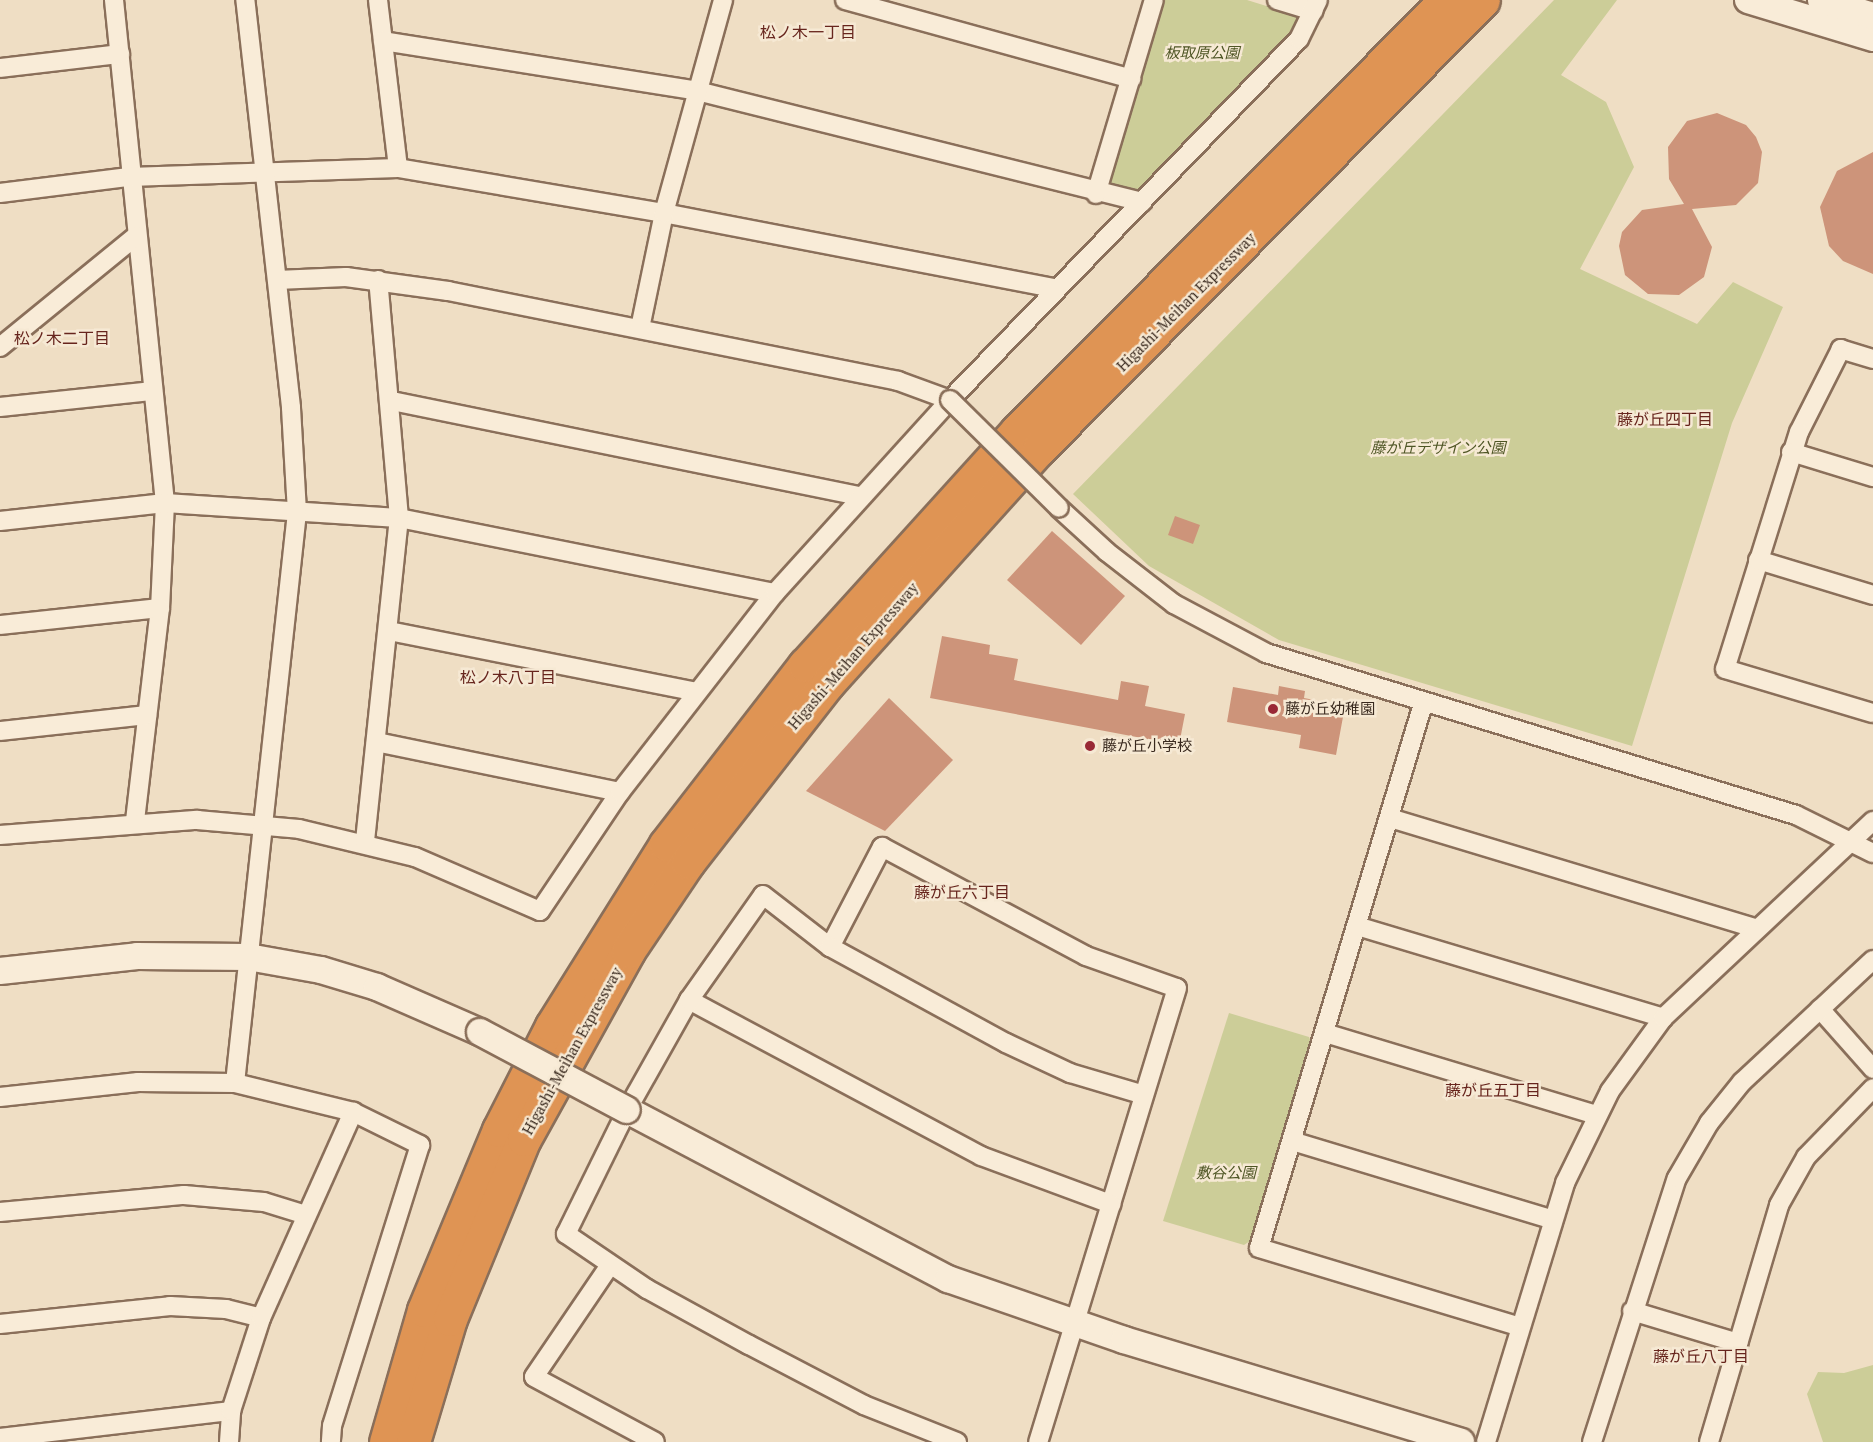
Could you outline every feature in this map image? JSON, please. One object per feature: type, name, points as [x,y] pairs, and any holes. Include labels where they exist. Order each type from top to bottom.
[{"type":"highway","name":"Higashi-Meihan Expressway","points":[[386,1442],[424,1310],[499,1130],[558,1016],[666,844],[805,665],[1001,448],[1446,0]]},
{"type":"highway","name":"Higashi-Meihan Expressway","points":[[413,1442],[450,1319],[524,1139],[628,951],[694,853],[828,683],[1038,449],[1483,0]]},
{"type":"street","points":[[114,0],[129,177],[165,503],[160,608],[135,822]]},
{"type":"street","points":[[235,1083],[297,512],[277,280],[245,0]]},
{"type":"street","points":[[378,0],[398,168]]},
{"type":"street","points":[[640,328],[664,213],[723,0]]},
{"type":"street","points":[[845,0],[1131,79]]},
{"type":"street","points":[[1096,194],[1154,0]]},
{"type":"street","points":[[0,835],[135,822],[264,824],[365,841],[453,870],[540,911],[620,792],[775,593],[950,400],[1299,39],[1315,5],[1277,0]]},
{"type":"street","points":[[1748,0],[1873,38]]},
{"type":"street","points":[[1821,0],[1873,16]]},
{"type":"street","points":[[383,41],[697,91],[1096,194],[1142,202]]},
{"type":"street","points":[[0,68],[120,54]]},
{"type":"street","points":[[0,193],[129,177],[398,168],[664,213],[1057,289]]},
{"type":"street","points":[[0,347],[136,236]]},
{"type":"street","points":[[277,280],[378,280],[640,328],[898,381],[950,400],[1059,508],[1127,569],[1203,622],[1266,653],[1424,704],[1796,816],[1852,840],[1873,853]]},
{"type":"street","points":[[365,841],[389,631],[399,518],[392,401],[378,280]]},
{"type":"street","points":[[1873,359],[1841,349],[1791,452],[1725,669],[1873,713]]},
{"type":"street","points":[[0,407],[153,391]]},
{"type":"street","points":[[392,401],[861,496]]},
{"type":"street","points":[[1791,452],[1873,477]]},
{"type":"street","points":[[0,521],[165,503],[399,518],[775,593]]},
{"type":"street","points":[[1758,560],[1873,595]]},
{"type":"street","points":[[0,626],[160,608]]},
{"type":"street","points":[[389,631],[696,692]]},
{"type":"street","points":[[1424,704],[1259,1248],[1520,1327]]},
{"type":"street","points":[[0,731],[147,715]]},
{"type":"street","points":[[376,742],[620,792]]},
{"type":"street","points":[[1390,818],[1757,929]]},
{"type":"street","points":[[1486,1442],[1553,1220],[1596,1115],[1663,1018],[1873,821]]},
{"type":"street","points":[[830,947],[882,846],[1086,956],[1177,988],[1038,1442]]},
{"type":"street","points":[[957,1442],[864,1405],[610,1265],[566,1234],[627,1110],[689,1000],[763,895],[830,947],[1006,1043],[1070,1073],[1144,1095]]},
{"type":"street","points":[[1357,926],[1663,1018]]},
{"type":"street","points":[[0,971],[137,956],[248,957],[321,970],[377,987],[480,1032],[948,1279],[1075,1324],[1461,1442]]},
{"type":"street","points":[[1592,1442],[1632,1311],[1677,1178],[1709,1123],[1742,1082],[1873,960]]},
{"type":"street","points":[[689,1000],[981,1156],[1111,1204]]},
{"type":"street","points":[[1820,1009],[1873,1069]]},
{"type":"street","points":[[1325,1033],[1596,1115]]},
{"type":"street","points":[[0,1097],[138,1082],[235,1083],[353,1112],[420,1145],[332,1425],[331,1442]]},
{"type":"street","points":[[1709,1442],[1773,1221],[1790,1185],[1824,1136],[1873,1088]]},
{"type":"street","points":[[229,1442],[231,1411],[261,1318],[353,1112]]},
{"type":"street","points":[[1292,1141],[1553,1220]]},
{"type":"street","points":[[0,1212],[184,1196],[264,1202],[306,1215]]},
{"type":"street","points":[[610,1265],[534,1377],[656,1442]]},
{"type":"street","points":[[0,1324],[170,1306],[217,1308],[261,1318]]},
{"type":"street","points":[[1632,1311],[1738,1343]]},
{"type":"street","points":[[0,1437],[231,1411]]},
{"type":"green space","name":"板取原公園","points":[[1163,0],[1247,0],[1298,16],[1298,27],[1142,192],[1113,187],[1108,182]]},
{"type":"green space","name":"藤が丘デザイン公園","points":[[1554,0],[1617,0],[1561,75],[1606,102],[1634,167],[1580,269],[1697,324],[1733,282],[1783,307],[1732,423],[1632,746],[1279,640],[1149,566],[1073,494]]},
{"type":"green space","name":"敷谷公園","points":[[1229,1013],[1309,1037],[1311,1042],[1253,1239],[1244,1245],[1163,1221]]},
{"type":"green space","points":[[1873,1365],[1873,1442],[1823,1442],[1807,1394],[1818,1372],[1844,1373]]},
{"type":"building","points":[[1717,113],[1746,125],[1756,137],[1762,152],[1758,183],[1736,205],[1692,209],[1712,247],[1704,277],[1679,295],[1648,294],[1625,275],[1619,246],[1622,232],[1642,210],[1684,204],[1669,179],[1668,147],[1687,121]]},
{"type":"building","points":[[1873,152],[1873,274],[1843,261],[1829,246],[1820,207],[1837,171]]},
{"type":"building","points":[[1175,516],[1200,525],[1193,544],[1168,535]]},
{"type":"building","points":[[1052,531],[1125,596],[1081,645],[1007,580]]},
{"type":"building","points":[[942,636],[990,645],[989,654],[1018,659],[1014,680],[1118,700],[1121,681],[1149,686],[1145,706],[1185,714],[1179,745],[930,698]]},
{"type":"building","points":[[1279,686],[1305,691],[1304,698],[1345,706],[1336,755],[1299,748],[1301,735],[1227,722],[1233,687],[1278,695]]},
{"type":"building","points":[[889,698],[953,760],[885,831],[806,791]]},
{"type":"place","name":"藤が丘幼稚園","points":[[1273,709]]},
{"type":"place","name":"藤が丘小学校","points":[[1090,746]]},
{"type":"district","name":"松ノ木一丁目","points":[[808,32]]},
{"type":"district","name":"松ノ木二丁目","points":[[62,338]]},
{"type":"district","name":"藤が丘四丁目","points":[[1665,419]]},
{"type":"district","name":"松ノ木八丁目","points":[[508,677]]},
{"type":"district","name":"藤が丘六丁目","points":[[962,892]]},
{"type":"district","name":"藤が丘五丁目","points":[[1493,1090]]},
{"type":"district","name":"藤が丘八丁目","points":[[1701,1356]]}]
